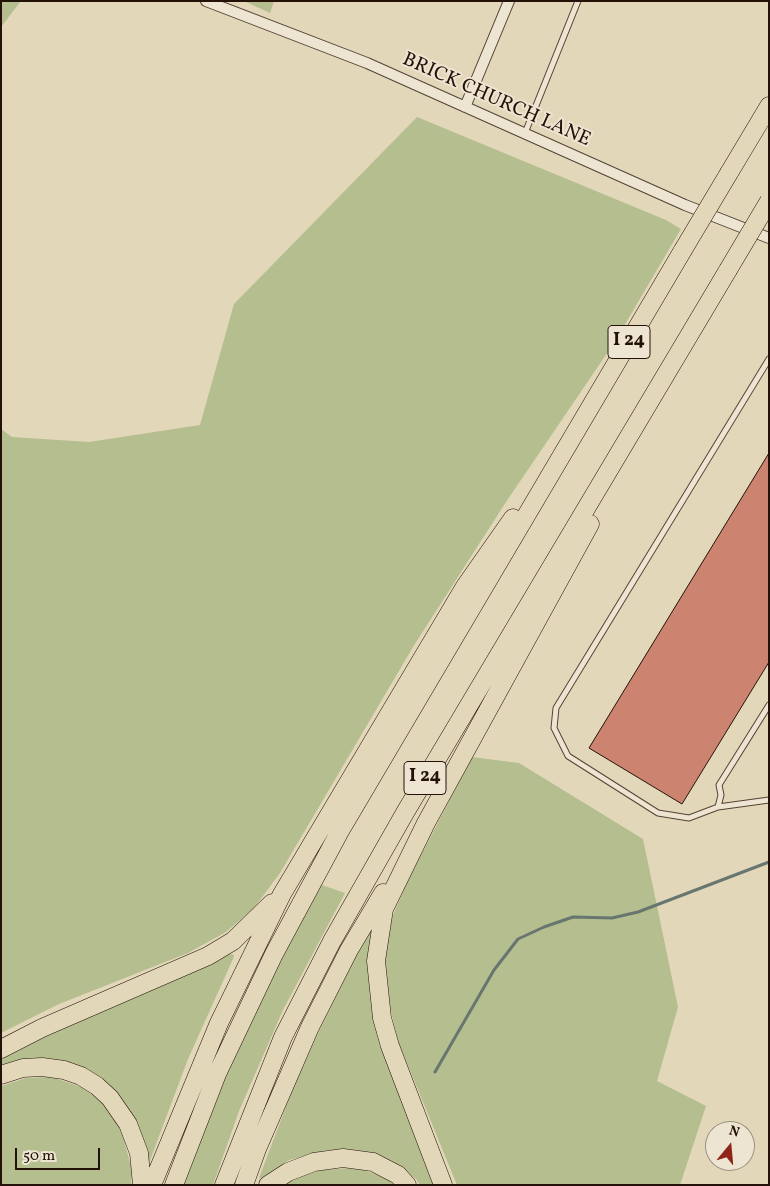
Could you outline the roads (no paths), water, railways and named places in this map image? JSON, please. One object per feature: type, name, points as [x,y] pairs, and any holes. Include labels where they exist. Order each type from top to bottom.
[{"type":"highway","name":"I 24","points":[[174,1185],[217,1074],[274,954],[335,840],[769,106]]},
{"type":"highway","name":"I 24","points":[[224,1185],[283,1037],[332,940],[406,811],[769,201]]},
{"type":"highway","points":[[244,1185],[257,1149],[310,1027],[344,959],[426,822],[609,490],[658,387]]},
{"type":"highway","points":[[152,1185],[219,1023],[282,894],[464,588],[593,403]]},
{"type":"highway","points":[[426,822],[384,909],[376,961],[382,1018],[390,1046],[443,1185]]},
{"type":"highway","points":[[1,1049],[42,1028],[208,956],[233,940],[282,894]]},
{"type":"highway","points":[[1,1075],[23,1068],[42,1067],[64,1070],[81,1076],[97,1086],[110,1098],[128,1124],[139,1153],[142,1185]]},
{"type":"highway","points":[[268,1185],[288,1172],[314,1162],[343,1158],[373,1162],[398,1175],[407,1185]]},
{"type":"street","name":"BRICK CHURCH LANE","points":[[206,1],[367,63],[685,206],[769,238]]},
{"type":"street","points":[[465,107],[509,1]]},
{"type":"lane","points":[[525,133],[578,1]]},
{"type":"lane","points":[[769,359],[556,708],[554,721],[554,728],[568,756],[658,812],[689,818],[718,807],[769,800]]},
{"type":"lane","points":[[718,807],[721,795],[719,785],[769,706]]},
{"type":"waterway","points":[[435,1072],[494,970],[518,939],[573,917],[612,918],[638,912],[769,862]]}]
